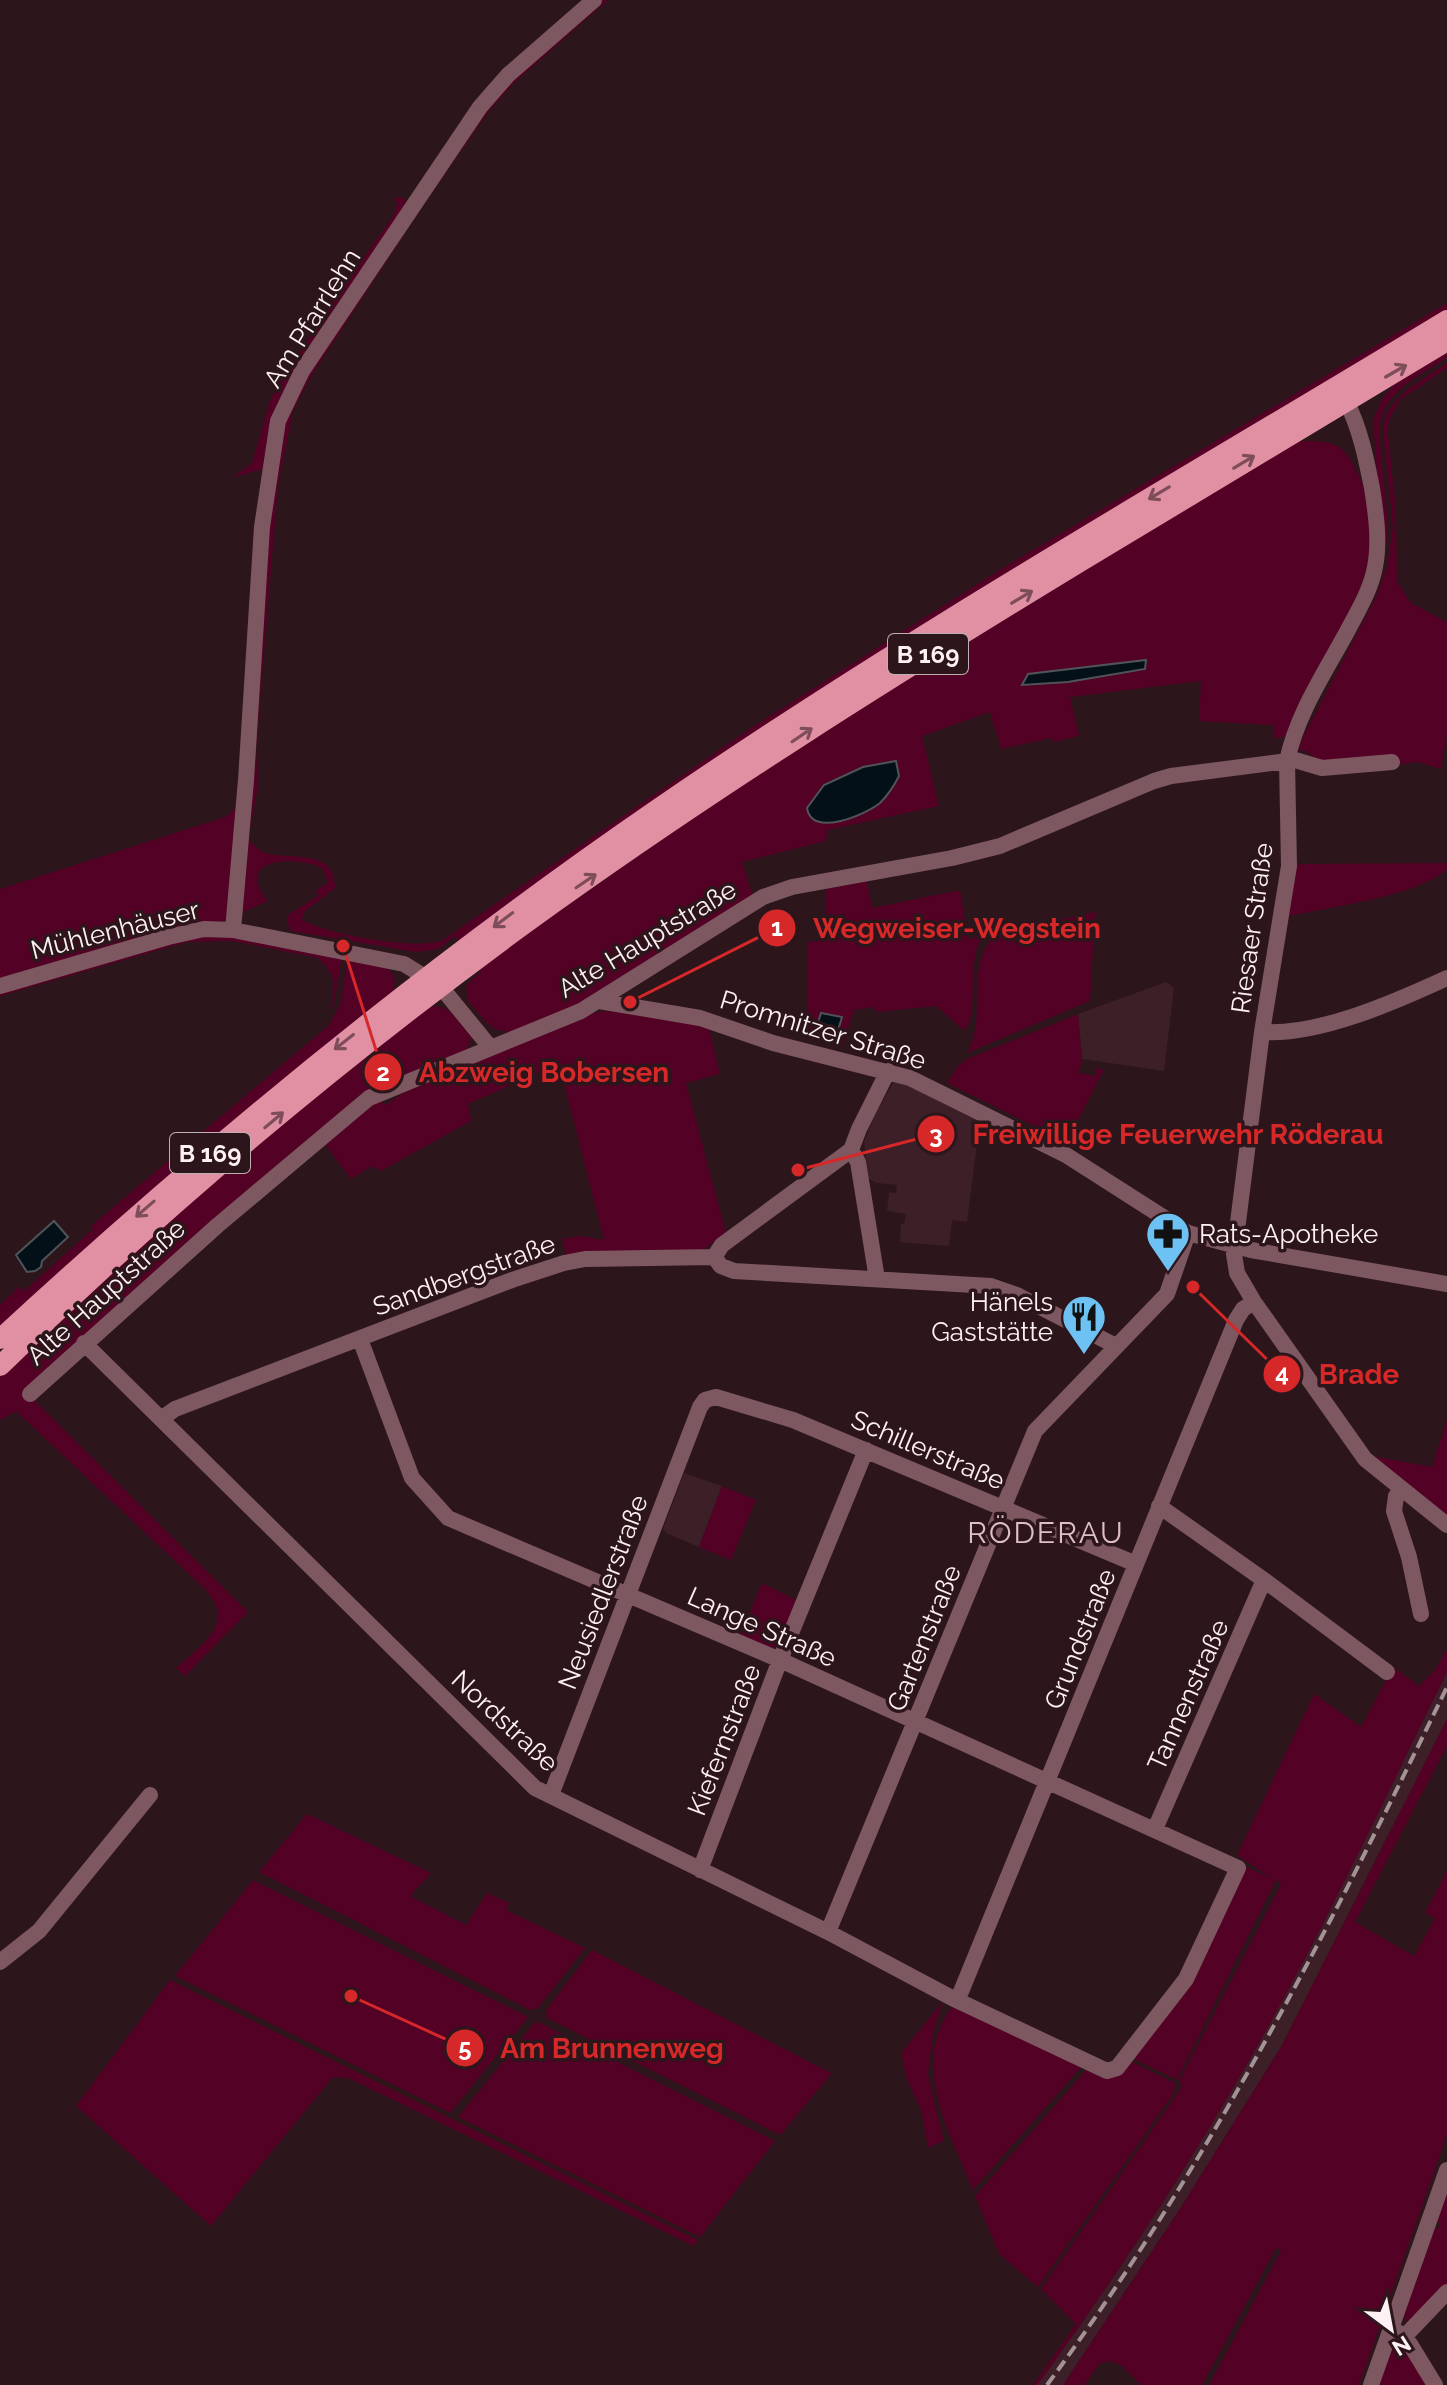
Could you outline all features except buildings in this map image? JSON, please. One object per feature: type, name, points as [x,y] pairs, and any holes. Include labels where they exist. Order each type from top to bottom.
[{"type":"main road","name":"B 169","points":[[0,1366],[66,1302],[215,1169],[560,877],[782,725],[897,652],[1447,320]]},
{"type":"main road","name":"B 169","points":[[0,1339],[92,1255],[304,1072],[434,982],[869,691],[1447,341]]},
{"type":"main road","points":[[1346,401],[1345,395],[1361,372]]},
{"type":"street","name":"Am Pfarrlehn","points":[[233,930],[262,527],[275,435],[285,404],[302,371],[480,107],[508,75],[594,0]]},
{"type":"street","name":"Riesaer Straße","points":[[1233,1244],[1289,866],[1287,761],[1301,717],[1362,603],[1375,568],[1377,539],[1373,494],[1361,439],[1346,401]]},
{"type":"street","name":"Alte Hauptstraße","points":[[30,1394],[84,1343],[358,1105],[382,1091],[599,1001],[741,910],[777,891],[1000,846],[1154,781],[1295,760],[1322,768],[1392,762]]},
{"type":"street","name":"Mühlenhäuser","points":[[0,986],[204,929],[233,930],[391,960],[434,982]]},
{"type":"street","points":[[1262,1032],[1296,1031],[1317,1026],[1407,996],[1447,978]]},
{"type":"street","points":[[434,982],[490,1047]]},
{"type":"street","name":"Promnitzer Straße","points":[[599,1001],[700,1018],[773,1043],[910,1078],[1066,1155],[1188,1233],[1251,1250],[1447,1284]]},
{"type":"street","points":[[714,1257],[722,1245],[851,1150],[888,1071]]},
{"type":"street","points":[[851,1150],[858,1162],[877,1279]]},
{"type":"street","name":"Gartenstraße","points":[[828,1932],[1039,1425],[1167,1294],[1188,1233]]},
{"type":"street","points":[[1233,1244],[1237,1273],[1254,1302],[1365,1459],[1447,1525]]},
{"type":"street","name":"Sandbergstraße","points":[[161,1419],[175,1409],[564,1263],[610,1257],[714,1257],[721,1266],[734,1271],[991,1286],[1017,1295],[1116,1346]]},
{"type":"street","name":"Grundstraße","points":[[958,1999],[1236,1320],[1243,1309],[1254,1302]]},
{"type":"street","name":"Lange Straße","points":[[360,1339],[412,1478],[448,1518],[780,1660],[1238,1868],[1186,1979],[1112,2071]]},
{"type":"street","name":"Nordstraße","points":[[84,1343],[535,1788],[958,1999],[1112,2071]]},
{"type":"street","name":"Schillerstraße","points":[[700,1407],[705,1400],[716,1397],[793,1420],[1136,1564]]},
{"type":"street","name":"Neusiedlerstraße","points":[[551,1795],[700,1407]]},
{"type":"street","name":"Kiefernstraße","points":[[700,1870],[780,1660],[866,1450]]},
{"type":"street","points":[[1401,1490],[1396,1496],[1394,1511],[1409,1557],[1421,1614]]},
{"type":"street","points":[[1159,1506],[1387,1672]]},
{"type":"street","name":"Tannenstraße","points":[[1155,1829],[1264,1580]]},
{"type":"street","points":[[0,1962],[39,1931],[150,1795]]},
{"type":"street","points":[[1371,2385],[1398,2332],[1447,2170]]},
{"type":"street","points":[[1398,2332],[1447,2292]]},
{"type":"street","points":[[1398,2332],[1435,2385]]},
{"type":"shaded area","points":[[600,0],[608,0],[515,82],[488,112],[310,378],[293,411],[278,486],[256,750],[258,787],[248,840],[266,853],[312,859],[329,867],[335,888],[304,912],[302,920],[314,925],[394,942],[431,943],[443,940],[748,730],[998,571],[1447,303],[1447,312],[460,942],[455,936],[439,949],[416,952],[291,931],[287,922],[289,914],[318,896],[316,891],[328,882],[322,868],[297,862],[284,861],[262,868],[257,876],[259,887],[268,901],[239,914],[249,800],[254,787],[267,530],[279,438],[295,392],[496,95]]},
{"type":"shaded area","points":[[395,197],[404,198],[407,205],[297,370],[266,468],[232,478],[252,463],[271,398],[326,311],[394,215]]},
{"type":"shaded area","points":[[1447,350],[1447,358],[1413,379],[1393,397],[1381,419],[1379,432],[1388,534],[1383,560],[1373,420],[1383,398],[1396,382]]},
{"type":"shaded area","points":[[1447,363],[1447,368],[1400,400],[1389,420],[1388,433],[1396,512],[1397,582],[1411,603],[1447,622],[1447,733],[1441,769],[1419,762],[1395,765],[1321,761],[1303,750],[1298,751],[1302,739],[1377,595],[1387,567],[1393,527],[1383,432],[1385,416],[1408,389]]},
{"type":"shaded area","points":[[1324,442],[1338,446],[1349,457],[1366,495],[1370,550],[1355,601],[1286,737],[1273,738],[1274,725],[1199,721],[1201,681],[1070,697],[1079,736],[1054,742],[1051,738],[1001,749],[990,712],[922,736],[939,806],[827,830],[826,841],[742,862],[753,897],[581,1004],[510,1032],[494,1029],[468,1001],[466,986],[481,971],[480,967],[771,763],[1292,443]],"holes":[[[899,776],[875,805],[839,820]]]},
{"type":"shaded area","points":[[1146,660],[1145,669],[1068,682],[1022,685],[1028,674]]},
{"type":"shaded area","points":[[896,761],[899,776],[886,797],[873,808],[851,818],[828,823],[811,817],[807,808],[824,785],[863,767]]},
{"type":"shaded area","points":[[239,806],[228,914],[223,923],[0,980],[0,889],[225,817]]},
{"type":"shaded area","points":[[1447,863],[1447,869],[1416,886],[1373,899],[1289,916],[1297,864]]},
{"type":"shaded area","points":[[867,881],[872,908],[960,890],[968,939],[982,936],[975,960],[972,1010],[965,1031],[936,1006],[878,1012],[872,1007],[854,1010],[843,1045],[808,1037],[808,942],[828,940],[825,889]]},
{"type":"shaded area","points":[[1095,912],[1090,1001],[967,1053],[976,1022],[981,960],[997,933]]},
{"type":"shaded area","points":[[221,935],[342,956],[334,1006],[332,1009],[332,976],[318,958],[232,941],[187,942],[0,996],[0,991],[185,938]]},
{"type":"shaded area","points":[[348,957],[388,969],[395,982],[393,991],[0,1329],[0,1305],[19,1287],[24,1291],[93,1229],[91,1226],[328,1026],[340,1005]]},
{"type":"shaded area","points":[[1166,982],[1174,988],[1164,1071],[1082,1059],[1078,1014]]},
{"type":"shaded area","points":[[435,1006],[452,1012],[472,1035],[467,1050],[379,1085],[27,1393],[248,1612],[185,1676],[176,1668],[203,1644],[217,1621],[218,1613],[212,1598],[16,1411],[0,1420],[0,1373],[156,1232],[263,1141],[372,1051],[427,1008]]},
{"type":"shaded area","points":[[610,1010],[708,1027],[710,1032],[720,1074],[686,1083],[726,1233],[701,1251],[566,1255],[562,1239],[580,1236],[604,1240],[559,1064],[468,1104],[471,1121],[381,1171],[372,1166],[351,1179],[325,1144],[380,1099],[385,1105],[405,1092],[404,1088],[589,1014]]},
{"type":"shaded area","points":[[821,1013],[842,1017],[836,1037],[815,1032]]},
{"type":"shaded area","points":[[1078,1014],[1082,1059],[1079,1073],[1095,1076],[1096,1068],[1104,1070],[1072,1132],[1061,1139],[947,1083],[957,1067],[967,1059]]},
{"type":"shaded area","points":[[899,1081],[980,1121],[967,1222],[952,1220],[949,1246],[900,1242],[901,1224],[904,1224],[906,1214],[887,1211],[889,1192],[896,1193],[897,1185],[876,1183],[868,1178],[864,1142],[875,1114],[893,1083]]},
{"type":"shaded area","points":[[54,1221],[68,1237],[42,1261],[41,1267],[27,1272],[16,1255]]},
{"type":"shaded area","points":[[1447,1420],[1447,1515],[1372,1456],[1432,1467]]},
{"type":"shaded area","points":[[684,1473],[722,1486],[699,1547],[663,1529]]},
{"type":"shaded area","points":[[722,1486],[756,1500],[731,1560],[699,1547]]},
{"type":"shaded area","points":[[762,1583],[796,1600],[779,1646],[772,1648],[741,1635]]},
{"type":"shaded area","points":[[1447,1649],[1447,1672],[1271,2022],[1147,2226],[1044,2376],[1037,2385],[1033,2385],[1076,2324],[1041,2289],[1181,2088],[1180,2079],[1281,1884],[1276,1880],[1177,2080],[1132,2058],[1242,1865],[1271,1878],[1237,1855],[1314,1694],[1361,1727],[1393,1667],[1419,1686],[1435,1670]]},
{"type":"shaded area","points":[[1447,1671],[1447,1719],[1281,2047],[1178,2212],[1063,2385],[1037,2385],[1163,2202],[1243,2071],[1319,1932]]},
{"type":"shaded area","points":[[1447,1719],[1447,1746],[1355,1922],[1414,1956],[1435,1918],[1425,1913],[1447,1871],[1447,2135],[1359,2385],[1209,2385],[1281,2251],[1276,2248],[1202,2385],[1141,2385],[1121,2365],[1109,2361],[1099,2364],[1085,2385],[1063,2385],[1178,2212],[1281,2047]]},
{"type":"shaded area","points":[[307,1814],[431,1873],[410,1896],[466,1925],[487,1893],[509,1903],[506,1910],[585,1948],[538,2008],[530,2010],[259,1872]]},
{"type":"shaded area","points":[[253,1880],[528,2017],[450,2113],[175,1976]]},
{"type":"shaded area","points":[[592,1950],[832,2073],[780,2135],[547,2018],[546,2010]]},
{"type":"shaded area","points":[[170,1980],[698,2240],[694,2246],[348,2078],[333,2077],[211,2226],[76,2106]]},
{"type":"shaded area","points":[[943,2001],[933,2033],[928,2075],[944,2141],[928,2148],[921,2110],[906,2077],[901,2053]]},
{"type":"shaded area","points":[[954,2004],[1083,2065],[973,2190],[944,2121],[933,2073],[934,2049],[940,2026]]},
{"type":"shaded area","points":[[536,2021],[775,2141],[700,2237],[458,2117]]},
{"type":"shaded area","points":[[1128,2060],[1175,2083],[1174,2093],[1038,2287],[999,2254],[975,2196],[1089,2067]]},
{"type":"shaded area","points":[[1447,2189],[1447,2288],[1411,2324],[1403,2313],[1433,2228],[1439,2228],[1441,2223],[1436,2221]]},
{"type":"shaded area","points":[[1399,2340],[1427,2385],[1376,2385],[1391,2345]]},
{"type":"railway","points":[[1047,2385],[1161,2218],[1263,2045],[1358,1867],[1447,1687]]},
{"type":"place","name":"Abzweig Bobersen","points":[[343,946]]},
{"type":"place","name":"Wegweiser-Wegstein","points":[[630,1002]]},
{"type":"place","name":"Freiwillige Feuerwehr Röderau","points":[[798,1170]]},
{"type":"place","name":"Rats-Apotheke","points":[[1168,1273]]},
{"type":"place","name":"Brade","points":[[1193,1287]]},
{"type":"place","name":"Hänels Gaststätte","points":[[1084,1356]]},
{"type":"place","name":"Am Brunnenweg","points":[[351,1996]]},
{"type":"district","name":"RÖDERAU","points":[[1046,1532]]}]
